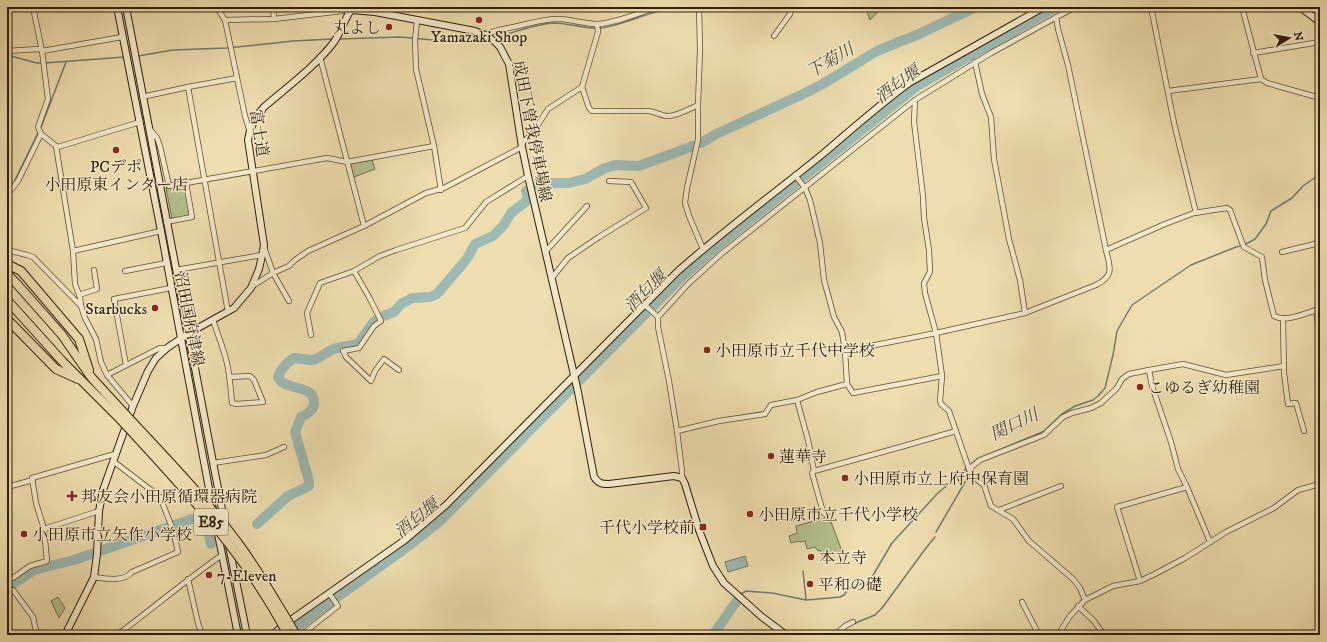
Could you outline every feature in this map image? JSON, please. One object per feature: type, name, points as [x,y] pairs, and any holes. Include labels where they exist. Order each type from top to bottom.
[{"type":"highway","name":"E85","points":[[7,264],[21,271],[79,339],[91,377]]},
{"type":"highway","name":"E85","points":[[7,274],[62,335],[91,377],[122,417],[237,554],[272,607],[288,635]]},
{"type":"highway","name":"E85","points":[[7,300],[63,362],[122,417],[204,502],[242,548],[299,635]]},
{"type":"highway","name":"E85","points":[[7,319],[56,369],[82,380]]},
{"type":"main road","name":"沼田国府津線","points":[[117,7],[238,635]]},
{"type":"main road","name":"沼田国府津線","points":[[126,7],[246,635]]},
{"type":"main road","points":[[272,635],[288,622],[405,540],[446,505],[677,272],[703,249],[888,98],[909,83],[1044,7]]},
{"type":"main road","points":[[1300,7],[1320,22]]},
{"type":"main road","points":[[249,129],[255,117],[264,107],[320,57],[336,39],[351,8]]},
{"type":"main road","name":"成田下曽我停車場線","points":[[351,8],[475,31],[494,41],[502,51],[509,64],[528,176],[578,392],[594,477],[597,482],[602,484],[674,476],[682,478]]},
{"type":"main road","name":"富士道","points":[[65,635],[94,577],[99,511],[103,490],[133,406],[148,371],[156,358],[180,338],[234,308],[251,288],[259,270],[264,245],[248,140],[249,129]]},
{"type":"main road","points":[[682,478],[698,530],[713,566],[724,583],[762,617],[786,635]]},
{"type":"street","points":[[33,7],[44,63],[48,99],[38,128],[41,134],[58,147],[140,122]]},
{"type":"street","points":[[216,7],[225,20],[274,18],[351,8]]},
{"type":"street","points":[[272,7],[274,18]]},
{"type":"street","points":[[485,35],[494,30],[546,20],[562,19],[598,27],[657,7]]},
{"type":"street","points":[[699,7],[700,49],[698,140],[685,203],[703,249]]},
{"type":"street","points":[[774,36],[790,14],[792,7]]},
{"type":"street","points":[[656,316],[716,259],[915,100],[975,62],[1075,7]]},
{"type":"street","points":[[1151,7],[1168,91],[1196,213]]},
{"type":"street","points":[[1242,7],[1260,79]]},
{"type":"street","points":[[845,350],[936,333],[1025,313],[1096,285],[1106,279],[1110,269],[1068,65],[1056,17]]},
{"type":"street","name":"富士道","points":[[225,20],[249,129]]},
{"type":"street","points":[[417,21],[415,39],[416,70],[434,146],[441,190]]},
{"type":"street","points":[[598,27],[598,32],[582,87],[589,108],[592,111],[649,111],[657,112],[666,116],[672,116],[698,105]]},
{"type":"street","points":[[7,51],[40,49],[42,51],[122,37]]},
{"type":"street","points":[[1253,53],[1320,42]]},
{"type":"street","points":[[320,57],[364,226]]},
{"type":"street","points":[[975,62],[982,94],[991,117],[994,159],[1009,239],[1020,280],[1025,313]]},
{"type":"street","points":[[142,97],[237,78]]},
{"type":"street","points":[[1168,91],[1260,79],[1267,83],[1320,98]]},
{"type":"street","points":[[188,87],[228,312]]},
{"type":"street","points":[[251,288],[274,273],[289,266],[308,250],[364,226],[426,193],[441,190],[522,145],[532,134],[548,109],[582,87]]},
{"type":"street","points":[[915,100],[914,122],[923,196],[924,218],[929,250],[930,272],[924,283],[925,293],[936,333],[942,376],[941,404],[949,411],[968,467],[972,476],[984,486],[991,506],[1013,519],[1029,541],[1073,579],[1080,588],[1085,600]]},
{"type":"street","points":[[148,127],[157,138],[160,146],[169,186],[327,158],[347,162],[434,146]]},
{"type":"street","points":[[7,195],[18,181],[41,134]]},
{"type":"street","points":[[56,146],[73,251],[74,278],[81,306],[85,318],[96,339],[101,362],[107,375],[133,406]]},
{"type":"street","points":[[795,175],[805,188],[810,200],[820,243],[824,280],[834,316],[842,332],[845,350],[847,384],[853,392],[942,376]]},
{"type":"street","points":[[311,335],[307,313],[320,283],[354,271],[380,256],[465,228],[486,202],[528,176]]},
{"type":"street","points":[[551,279],[568,258],[646,208],[631,182],[609,181]]},
{"type":"street","points":[[166,222],[192,217],[186,183]]},
{"type":"street","points":[[545,252],[587,206]]},
{"type":"street","points":[[1106,250],[1165,224],[1196,213],[1227,208],[1230,210],[1243,246],[1262,257],[1265,280],[1274,316],[1283,318],[1305,314],[1318,309],[1320,340]]},
{"type":"street","points":[[73,251],[161,231]]},
{"type":"street","points":[[1282,252],[1315,244],[1320,239]]},
{"type":"street","points":[[264,245],[274,273],[289,301]]},
{"type":"street","points":[[7,250],[27,254],[33,257],[81,306]]},
{"type":"street","points":[[176,270],[262,255]]},
{"type":"street","points":[[125,271],[166,262]]},
{"type":"street","points":[[79,295],[98,289],[94,270]]},
{"type":"street","points":[[354,271],[381,321],[374,326],[359,348],[343,351],[346,357],[371,381],[375,371],[384,359],[399,370]]},
{"type":"street","points":[[126,365],[114,300],[171,288]]},
{"type":"street","points":[[645,305],[656,316],[677,430],[682,478]]},
{"type":"street","points":[[1283,318],[1284,366],[1288,404],[1296,403],[1304,431]]},
{"type":"street","points":[[212,320],[223,347],[228,368],[229,377],[232,403],[263,402],[254,380],[250,376],[229,377]]},
{"type":"street","points":[[107,375],[160,348],[167,348]]},
{"type":"street","points":[[968,467],[980,460],[1044,435],[1063,417],[1091,408],[1100,403],[1117,388],[1122,379],[1129,374],[1183,364],[1226,375],[1284,366]]},
{"type":"street","points":[[1149,370],[1152,386],[1171,442],[1178,469],[1210,542]]},
{"type":"street","points":[[677,430],[719,421],[765,414],[771,405],[797,400],[817,392],[847,384]]},
{"type":"street","points":[[797,400],[808,440],[814,471],[812,473],[824,512],[831,519]]},
{"type":"street","points":[[814,471],[956,431]]},
{"type":"street","points":[[213,463],[266,455],[284,447]]},
{"type":"street","points":[[7,487],[32,480],[32,478],[115,454]]},
{"type":"street","points":[[94,577],[114,579],[126,576],[178,552],[173,530],[160,497],[113,461]]},
{"type":"street","points":[[7,582],[30,566],[47,561],[44,529],[36,502],[32,480]]},
{"type":"street","points":[[1058,635],[1070,616],[1085,600],[1113,586],[1140,581],[1185,558],[1226,532],[1274,508],[1298,490],[1320,484]]},
{"type":"street","points":[[999,510],[1061,486]]},
{"type":"street","points":[[1140,581],[1117,507],[1187,487]]},
{"type":"street","points":[[44,529],[99,511]]},
{"type":"street","points":[[117,635],[154,608],[188,579],[222,555]]},
{"type":"street","points":[[188,579],[202,635]]},
{"type":"street","points":[[7,594],[13,590],[29,611],[33,617],[37,635]]},
{"type":"street","points":[[299,635],[338,606],[329,593]]},
{"type":"street","points":[[1022,602],[1038,634],[1030,635]]},
{"type":"street","points":[[1078,606],[1094,621],[1104,635]]},
{"type":"street","points":[[835,635],[845,626],[853,622]]},
{"type":"green space","points":[[865,7],[883,7],[870,20]]},
{"type":"green space","points":[[372,160],[375,169],[354,177],[350,164]]},
{"type":"green space","points":[[185,185],[190,216],[172,219],[166,188]]},
{"type":"green space","points":[[825,518],[831,522],[842,551],[822,556],[820,550],[818,551],[815,547],[807,549],[805,541],[791,543],[789,536],[797,533],[796,526]]},
{"type":"green space","points":[[58,597],[65,608],[59,618],[51,601]]},
{"type":"water","points":[[745,556],[748,566],[728,572],[725,562]]},
{"type":"waterway","points":[[494,38],[531,27],[554,23],[600,28],[677,7]]},
{"type":"waterway","name":"下菊川","points":[[701,143],[716,134],[821,85],[877,51],[919,34],[976,7]]},
{"type":"waterway","name":"酒匂堰","points":[[287,635],[403,550],[441,520],[682,277],[717,246],[917,86],[1056,7]]},
{"type":"waterway","points":[[339,39],[400,37],[444,41],[489,40]]},
{"type":"waterway","points":[[138,56],[173,50],[227,48],[293,41],[333,39]]},
{"type":"waterway","points":[[7,55],[37,63],[124,57]]},
{"type":"waterway","points":[[40,130],[66,62]]},
{"type":"waterway","points":[[7,191],[14,182],[38,133]]},
{"type":"waterway","name":"下菊川","points":[[536,187],[546,183],[569,183],[585,179],[605,168],[615,165],[639,166],[693,146]]},
{"type":"waterway","name":"関口川","points":[[741,594],[746,591],[772,593],[806,600],[830,598],[840,597],[844,595],[849,588],[867,582],[872,577],[892,543],[937,494],[977,459],[1044,431],[1062,414],[1075,406],[1093,400],[1098,396],[1105,388],[1117,331],[1132,305],[1191,265],[1244,245],[1255,239],[1266,224],[1271,211],[1292,198],[1303,186],[1320,174]]},
{"type":"waterway","name":"下菊川","points":[[468,257],[475,244],[493,236],[503,226],[511,213],[528,200],[526,191]]},
{"type":"waterway","name":"下菊川","points":[[381,317],[394,312],[401,304],[412,298],[430,297],[437,294],[465,261]]},
{"type":"waterway","name":"下菊川","points":[[257,524],[288,496],[309,486],[309,481],[295,432],[301,417],[312,409],[314,404],[313,397],[305,390],[282,382],[278,377],[281,371],[286,364],[294,358],[311,360],[316,359],[333,349],[358,344],[373,323],[378,319]]},
{"type":"waterway","points":[[936,532],[968,477],[966,468]]},
{"type":"waterway","name":"下菊川","points":[[7,588],[34,570],[74,560],[192,519],[198,519],[204,525],[211,544]]},
{"type":"waterway","points":[[853,624],[875,615],[882,608],[935,537]]},
{"type":"waterway","points":[[803,571],[806,599]]},
{"type":"waterway","name":"関口川","points":[[736,602],[739,597]]},
{"type":"waterway","name":"関口川","points":[[713,635],[736,602]]},
{"type":"place","name":"Yamazaki Shop","points":[[479,20]]},
{"type":"place","name":"丸よし","points":[[389,27]]},
{"type":"place","name":"PCデポ 小田原東インター店","points":[[116,150]]},
{"type":"place","name":"Starbucks","points":[[155,308]]},
{"type":"place","name":"小田原市立千代中学校","points":[[707,350]]},
{"type":"place","name":"こゆるぎ幼稚園","points":[[1140,387]]},
{"type":"place","name":"蓮華寺","points":[[771,456]]},
{"type":"place","name":"小田原市立上府中保育園","points":[[845,478]]},
{"type":"place","name":"邦友会小田原循環器病院","points":[[72,496]]},
{"type":"place","name":"小田原市立千代小学校","points":[[750,514]]},
{"type":"place","name":"千代小学校前","points":[[703,527]]},
{"type":"place","name":"小田原市立矢作小学校","points":[[24,534]]},
{"type":"place","name":"本立寺","points":[[811,557]]},
{"type":"place","name":"7-Eleven","points":[[209,575]]},
{"type":"place","name":"平和の礎","points":[[810,584]]}]
